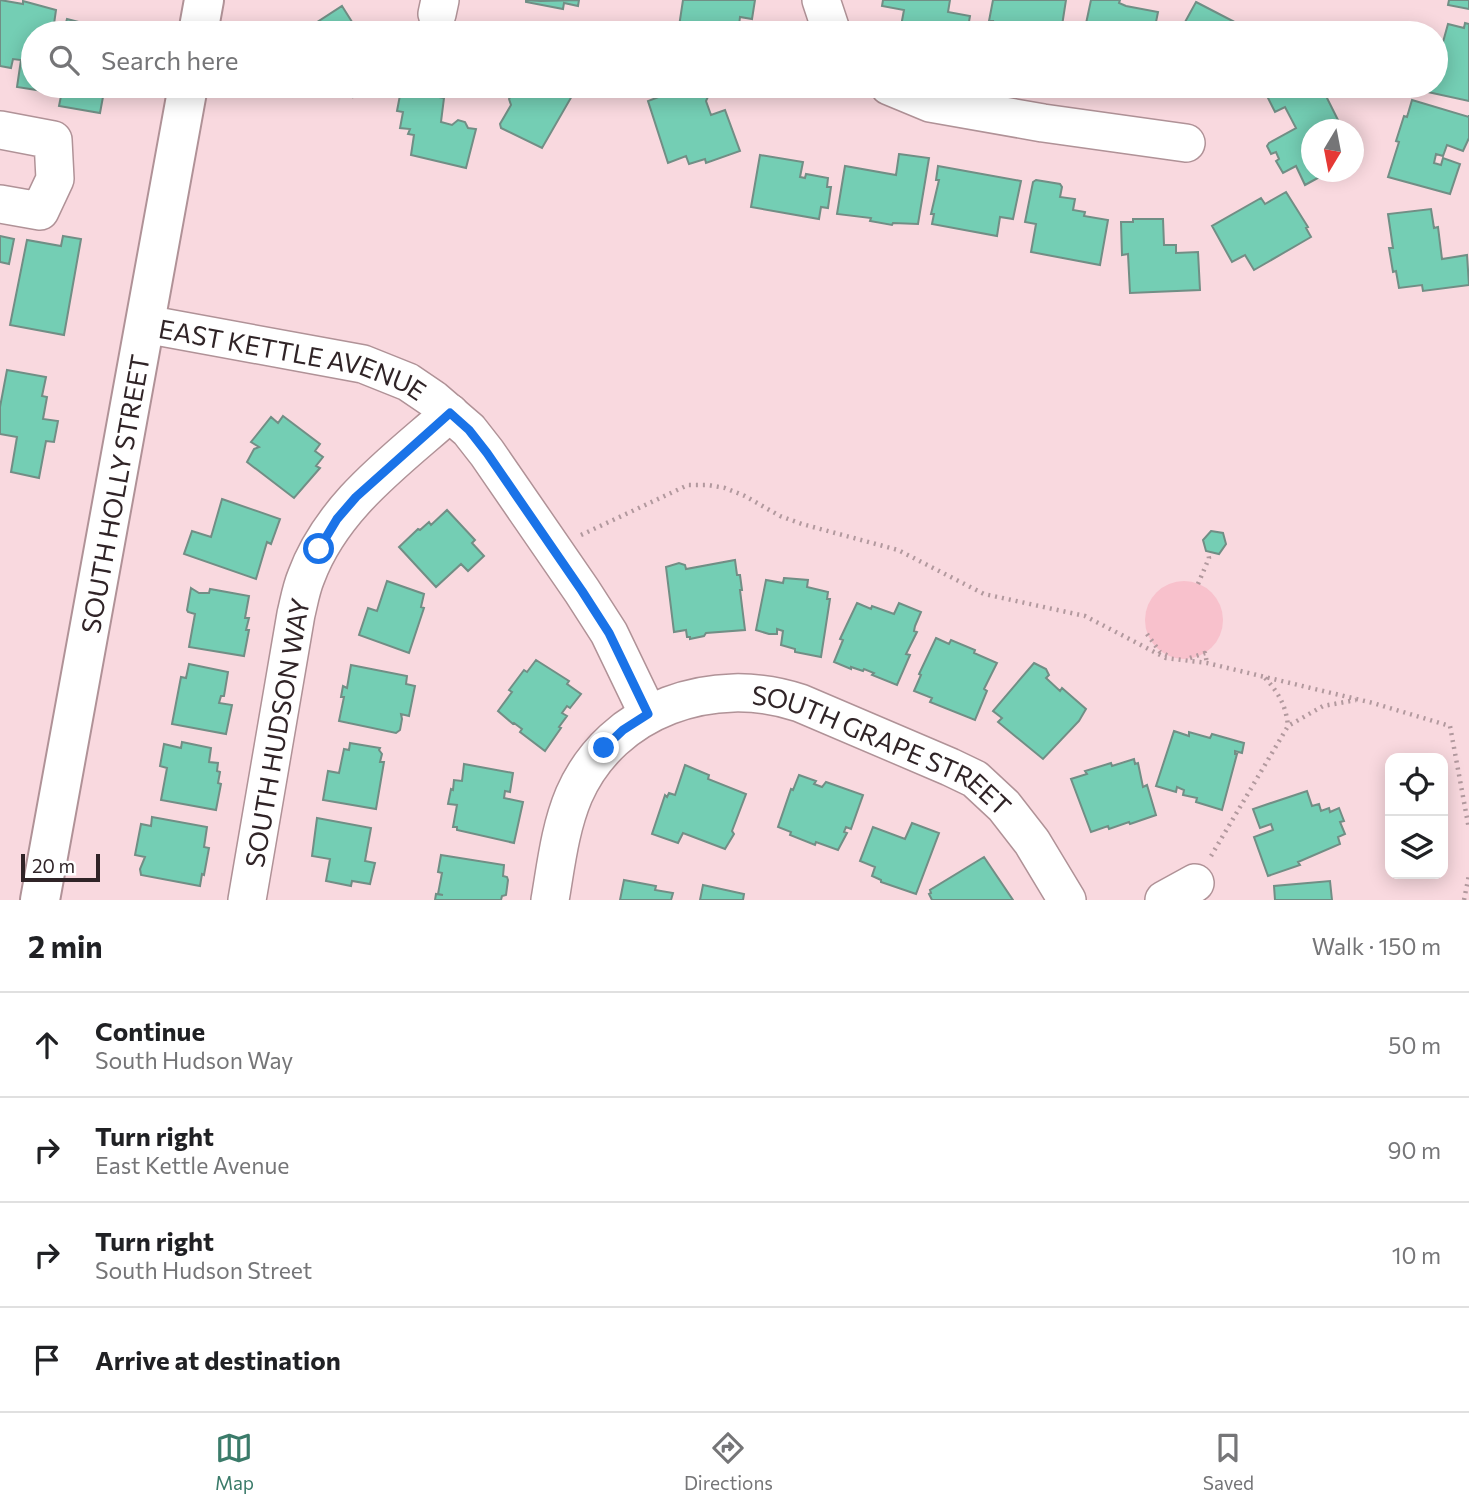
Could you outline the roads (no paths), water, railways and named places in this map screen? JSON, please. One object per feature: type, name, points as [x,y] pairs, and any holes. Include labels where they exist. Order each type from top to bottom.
[{"type":"main road","points":[[200,21],[204,0]]},
{"type":"main road","name":"SOUTH HOLLY STREET","points":[[40,900],[186,98]]},
{"type":"street","points":[[821,0],[828,21]]},
{"type":"street","points":[[918,98],[930,103],[1043,123],[1186,142]]},
{"type":"street","points":[[0,130],[53,140],[55,179],[40,211],[0,204]]},
{"type":"street","name":"EAST KETTLE AVENUE","points":[[145,324],[363,364],[408,382],[450,413],[469,430],[487,453],[609,633],[648,714]]},
{"type":"street","name":"SOUTH HUDSON WAY","points":[[247,900],[296,614],[306,577],[337,519],[356,497],[450,413]]},
{"type":"street","name":"SOUTH GRAPE STREET","points":[[550,900],[560,843],[575,794],[604,748],[623,730],[648,714],[671,704],[724,692],[776,695],[950,766],[975,779],[1004,806],[1032,842],[1067,900]]}]
